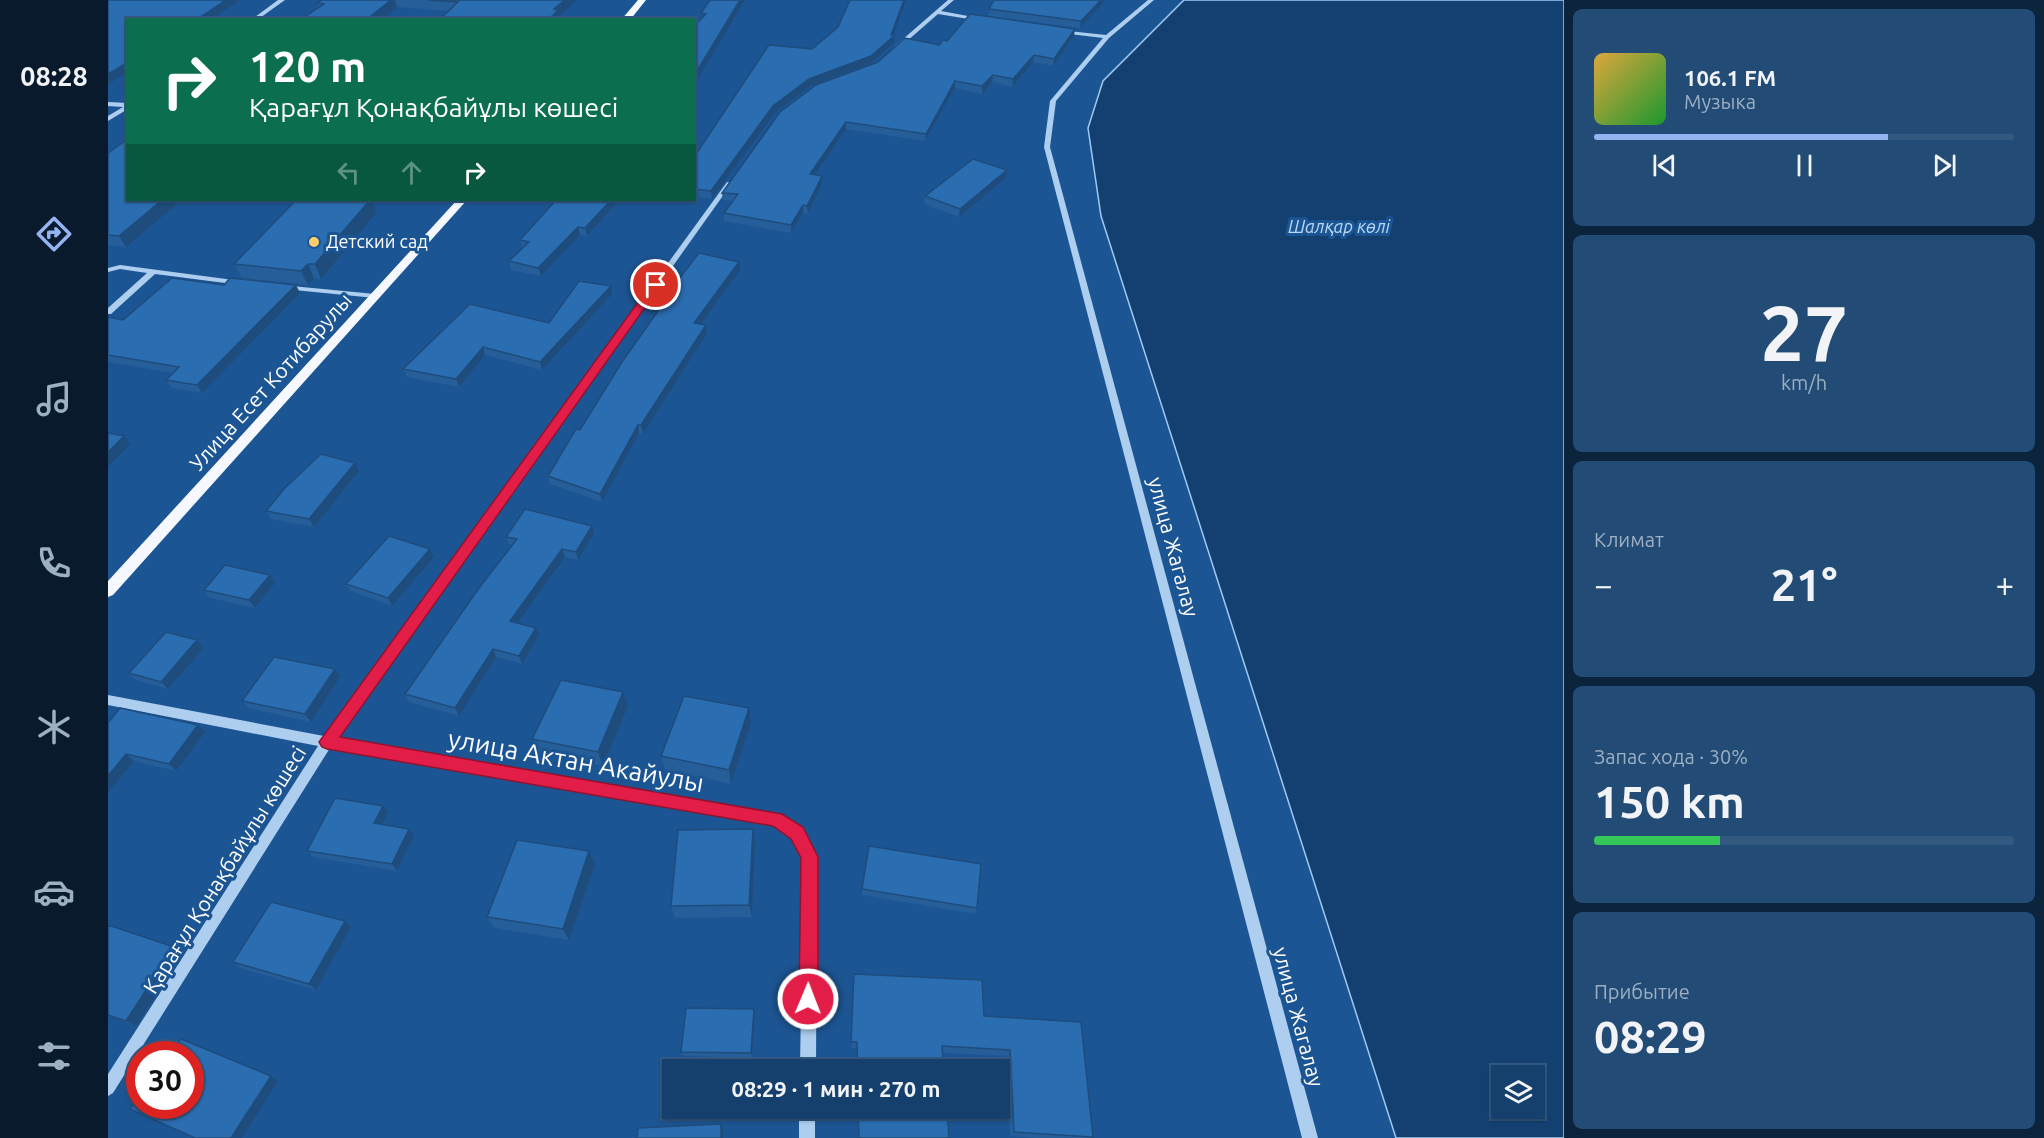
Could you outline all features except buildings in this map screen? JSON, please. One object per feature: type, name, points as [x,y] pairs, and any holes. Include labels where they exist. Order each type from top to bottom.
[{"type":"main road","points":[[627,18],[642,0]]},
{"type":"main road","name":"Улица Есет Котибарулы","points":[[108,591],[461,201]]},
{"type":"street","points":[[256,18],[282,0]]},
{"type":"street","points":[[888,55],[951,0]]},
{"type":"street","name":"улица Жагалау","points":[[1151,0],[1107,38],[1053,101],[1047,147],[1310,1138]]},
{"type":"street","points":[[936,12],[993,21]]},
{"type":"street","points":[[1050,29],[1107,38]]},
{"type":"street","points":[[108,104],[126,106]]},
{"type":"street","points":[[108,119],[126,107]]},
{"type":"street","name":"Қарағұл Қонақбайұлы көшесі","points":[[108,1088],[327,742],[736,173]]},
{"type":"street","points":[[108,270],[120,267],[251,284]]},
{"type":"street","points":[[108,312],[154,271]]},
{"type":"street","points":[[274,286],[375,296]]},
{"type":"street","name":"улица Актан Акайулы","points":[[108,700],[327,742],[776,819],[797,833],[810,857],[808,1059]]},
{"type":"street","points":[[807,1119],[807,1138]]},
{"type":"water","name":"Шалқар көлі","points":[[1184,0],[1564,0],[1564,1138],[1396,1138],[1101,216],[1088,128],[1103,81]]},
{"type":"place","name":"Детский сад","points":[[314,242]]},
{"type":"route","points":[[656,285],[327,742],[776,819],[797,833],[810,857],[808,999]]}]
